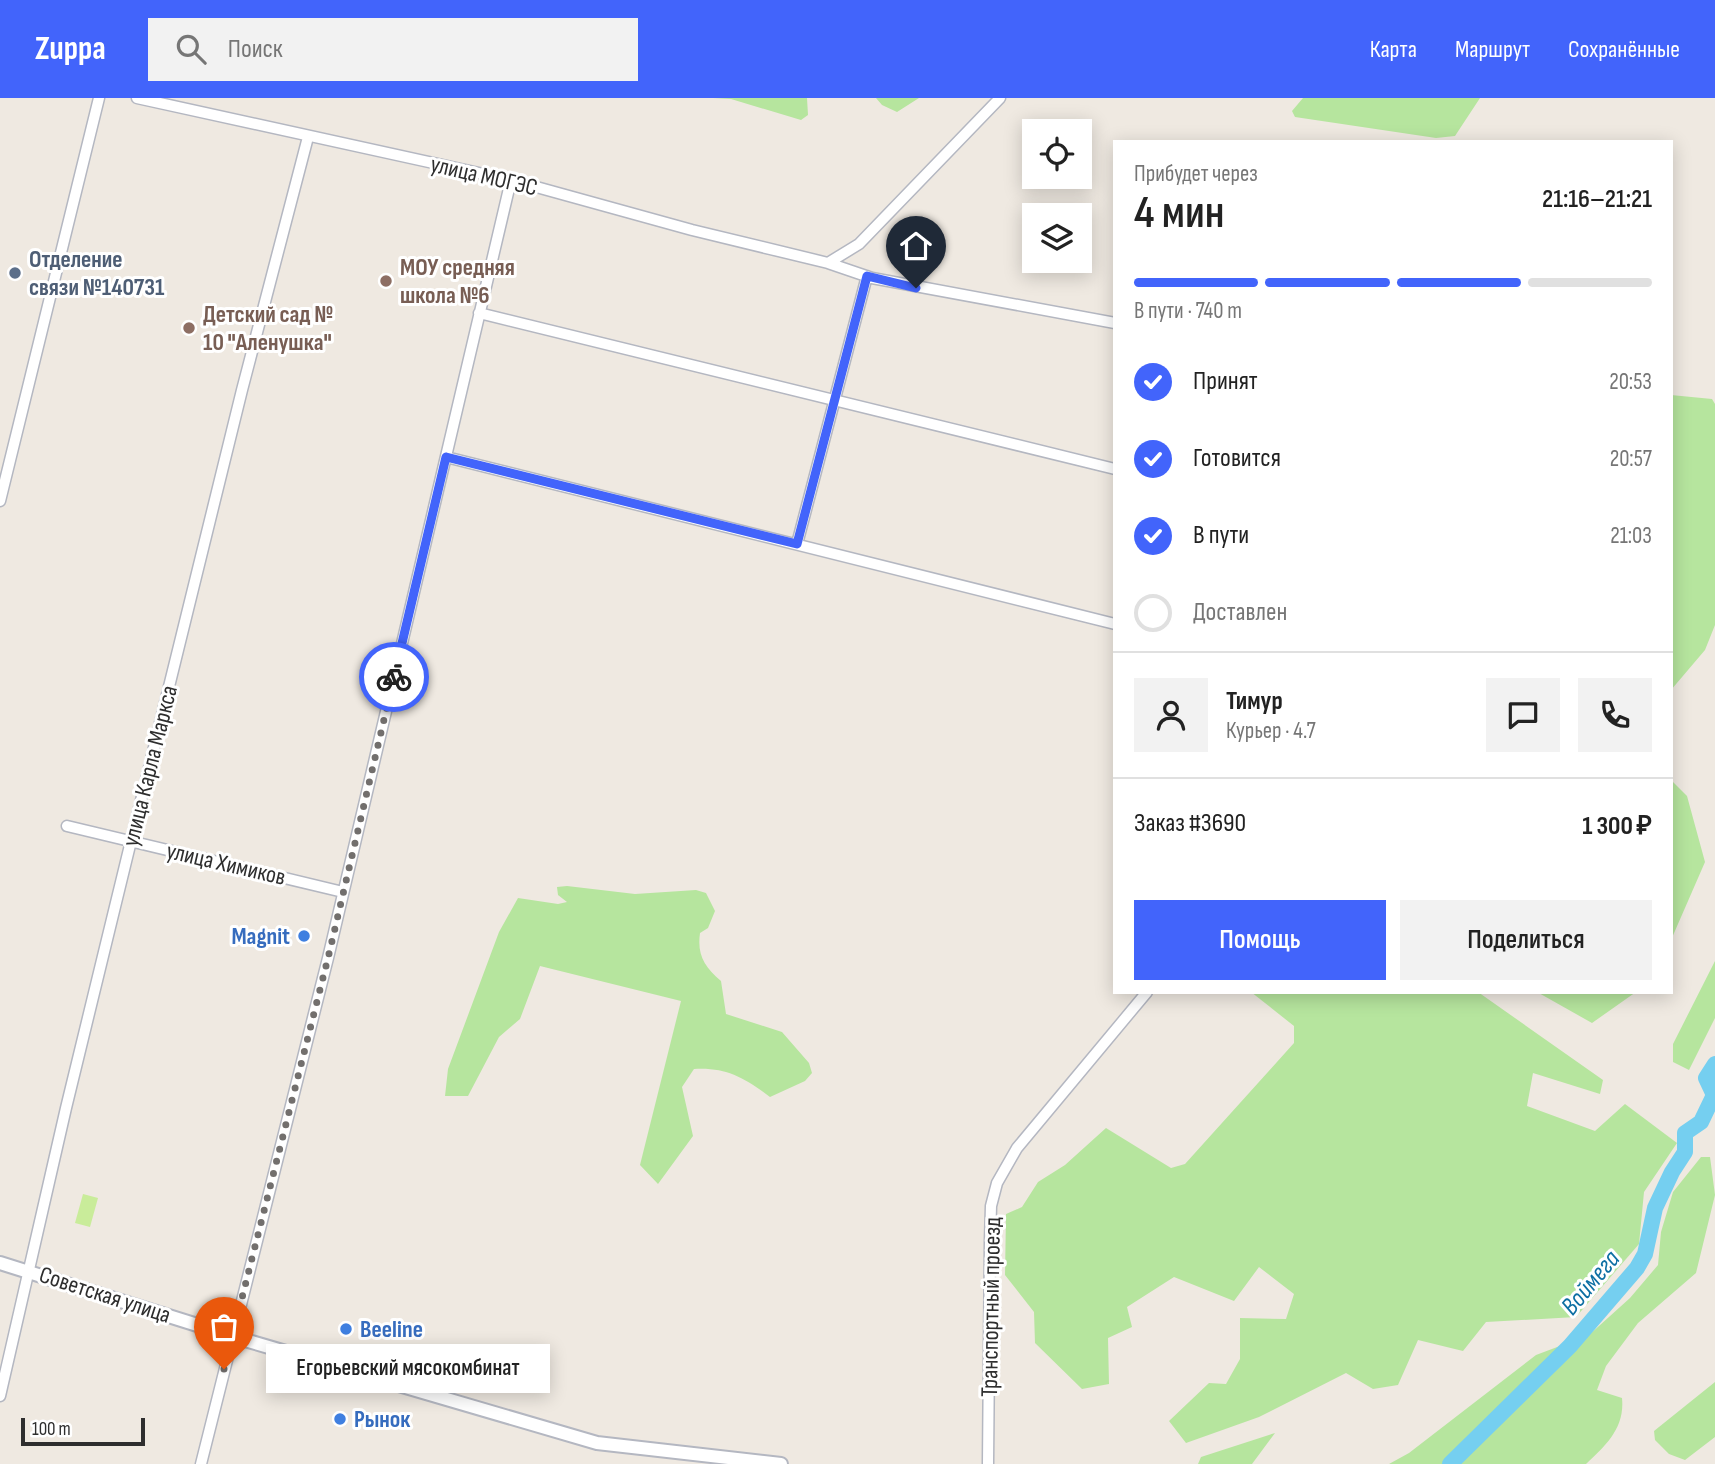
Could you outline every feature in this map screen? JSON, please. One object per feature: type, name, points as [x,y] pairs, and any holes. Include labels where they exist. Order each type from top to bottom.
[{"type":"street","points":[[0,501],[99,98]]},
{"type":"street","name":"улица МОГЭС","points":[[137,98],[511,180],[692,230],[828,263]]},
{"type":"street","points":[[828,263],[859,244],[1000,98]]},
{"type":"street","name":"улица Карла Маркса","points":[[0,1396],[131,841],[242,390],[308,137]]},
{"type":"street","points":[[201,1464],[343,892],[511,180]]},
{"type":"street","points":[[828,263],[867,276],[956,295],[1113,323]]},
{"type":"street","points":[[797,544],[867,276]]},
{"type":"street","points":[[480,313],[1113,469]]},
{"type":"street","points":[[446,457],[1113,623]]},
{"type":"street","name":"улица Химиков","points":[[67,826],[343,892]]},
{"type":"street","name":"Транспортный проезд","points":[[988,1464],[991,1206],[997,1182],[1017,1148],[1145,994]]},
{"type":"street","name":"Советская улица","points":[[0,1262],[232,1336],[597,1443],[703,1459],[781,1464]]},
{"type":"green space","points":[[713,98],[807,98],[808,115],[801,120],[731,99]]},
{"type":"green space","points":[[876,98],[919,98],[897,112],[882,105]]},
{"type":"green space","points":[[1303,98],[1480,98],[1455,136],[1436,138],[1295,117],[1292,111]]},
{"type":"green space","points":[[1673,395],[1712,399],[1715,404],[1715,625],[1705,650],[1673,688]]},
{"type":"green space","points":[[1673,782],[1687,796],[1705,862],[1673,935]]},
{"type":"green space","points":[[557,887],[635,894],[696,890],[706,893],[715,911],[708,928],[700,933],[700,948],[706,965],[721,981],[726,1014],[782,1032],[809,1063],[812,1073],[805,1081],[770,1097],[735,1075],[716,1070],[694,1069],[682,1087],[693,1136],[658,1184],[640,1165],[681,1001],[540,966],[520,1019],[499,1037],[468,1096],[445,1096],[448,1069],[499,932],[518,898],[558,904],[567,902],[558,895]]},
{"type":"green space","points":[[1715,961],[1715,1018],[1689,1070],[1673,1062],[1673,1044]]},
{"type":"green space","points":[[1254,994],[1481,994],[1603,1080],[1600,1094],[1533,1073],[1527,1106],[1595,1131],[1625,1104],[1677,1143],[1644,1192],[1639,1244],[1576,1317],[1486,1322],[1463,1351],[1418,1340],[1398,1385],[1373,1389],[1346,1373],[1259,1417],[1186,1443],[1169,1421],[1209,1383],[1226,1384],[1240,1359],[1240,1318],[1286,1319],[1294,1294],[1259,1267],[1234,1301],[1174,1277],[1127,1307],[1132,1327],[1108,1338],[1109,1384],[1082,1389],[1035,1343],[1034,1312],[1005,1275],[1006,1214],[1022,1207],[1038,1182],[1065,1165],[1106,1128],[1171,1168],[1185,1164],[1294,1043],[1294,1026]]},
{"type":"green space","points":[[1541,994],[1633,994],[1592,1023]]},
{"type":"green space","points":[[1701,1157],[1710,1157],[1715,1195],[1696,1273],[1638,1323],[1606,1366],[1597,1390],[1622,1398],[1622,1409],[1613,1435],[1586,1464],[1389,1464],[1409,1453],[1536,1355],[1589,1335],[1630,1298],[1658,1265],[1661,1232],[1673,1192]]},
{"type":"green space","points":[[83,1194],[98,1198],[90,1227],[75,1223]]},
{"type":"green space","points":[[1715,1382],[1715,1437],[1685,1460],[1669,1454],[1655,1440],[1654,1431]]},
{"type":"green space","points":[[1275,1433],[1252,1464],[1198,1464],[1201,1457]]},
{"type":"waterway","name":"Воймега","points":[[1450,1464],[1570,1346],[1637,1268],[1645,1254],[1655,1208],[1685,1152],[1685,1133],[1701,1122],[1714,1095],[1706,1078],[1715,1064]]},
{"type":"way so far","points":[[224,1369],[328,958],[394,677]]},
{"type":"place","name":"Отделение связи №140731","points":[[15,273]]},
{"type":"place","name":"МОУ средняя школа №6","points":[[386,281]]},
{"type":"place","name":"Детский сад № 10 \"Аленушка\"","points":[[189,328]]},
{"type":"place","name":"Magnit","points":[[304,936]]},
{"type":"place","name":"Beeline","points":[[346,1329]]},
{"type":"place","name":"Егорьевский мясокомбинат","points":[[224,1369]]},
{"type":"place","name":"Рынок","points":[[340,1419]]},
{"type":"route","points":[[394,677],[446,457],[797,544],[867,276],[916,288]]}]
